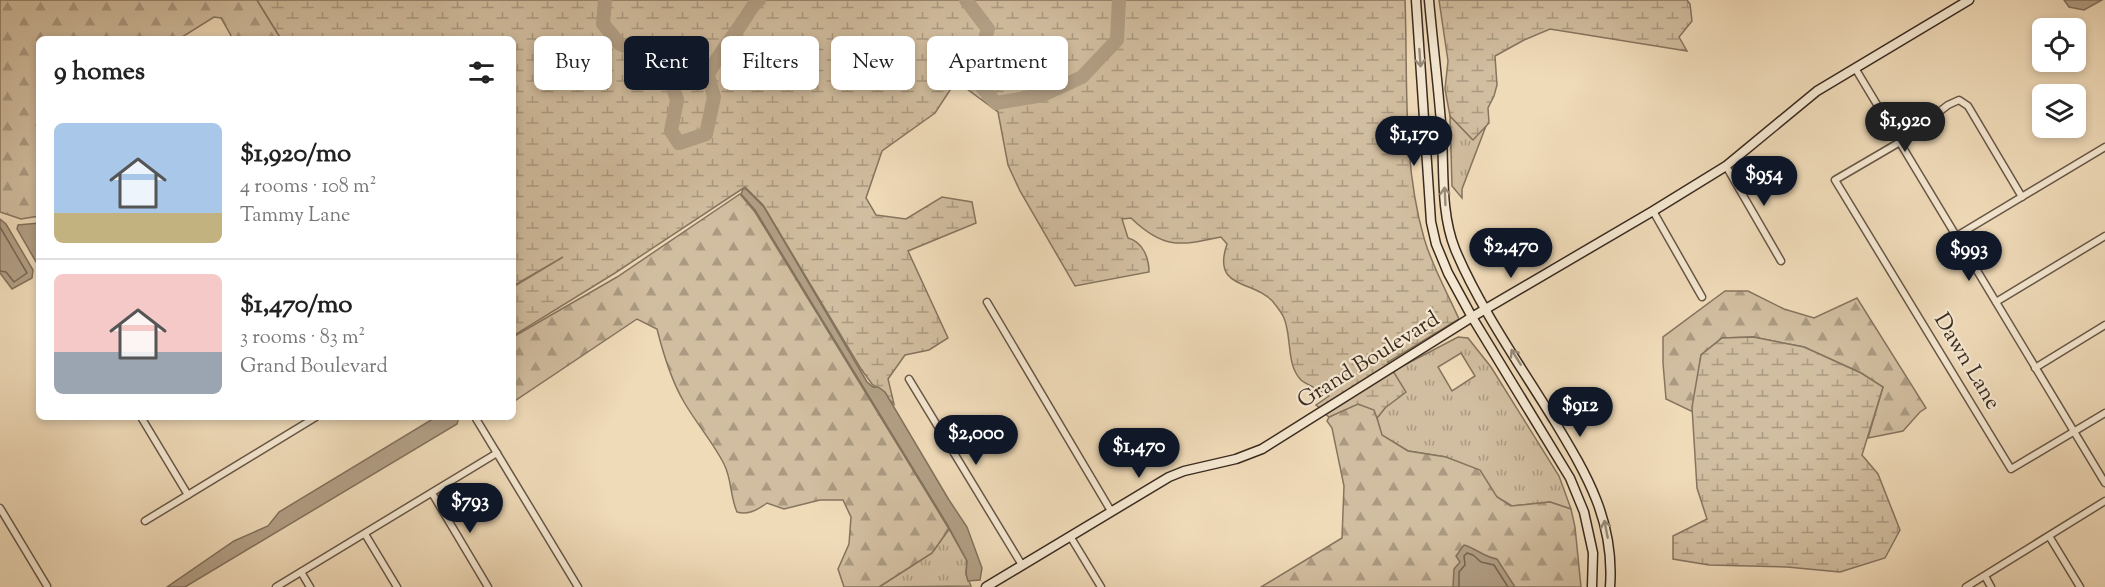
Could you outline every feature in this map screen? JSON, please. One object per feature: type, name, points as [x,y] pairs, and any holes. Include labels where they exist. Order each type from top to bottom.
[{"type":"street","points":[[1416,0],[1431,222],[1436,244],[1448,273],[1472,317],[1570,478],[1584,512],[1593,553],[1592,587]]},
{"type":"street","points":[[1429,0],[1448,224],[1454,247],[1486,309],[1571,448],[1593,489],[1604,519],[1609,546],[1610,587]]},
{"type":"street","name":"Grand Boulevard","points":[[986,587],[1111,511],[1184,471],[1236,459],[1262,449],[1472,317],[1726,166],[1817,91],[1969,0]]},
{"type":"street","points":[[1855,68],[2105,483]]},
{"type":"street","points":[[1900,142],[1948,105],[1959,100],[1968,106],[2022,196]]},
{"type":"street","name":"Dawn Lane","points":[[1900,142],[1835,180],[2011,469],[2074,431]]},
{"type":"street","points":[[1955,237],[2105,147]]},
{"type":"street","points":[[1726,166],[1781,261]]},
{"type":"street","points":[[1653,211],[1702,297]]},
{"type":"street","points":[[1996,302],[2105,236]]},
{"type":"street","points":[[987,302],[1111,511]]},
{"type":"street","points":[[2035,368],[2105,325]]},
{"type":"street","points":[[909,379],[1022,565]]},
{"type":"street","points":[[2074,431],[2105,412]]},
{"type":"street","points":[[143,420],[188,495]]},
{"type":"street","points":[[145,520],[311,420]]},
{"type":"street","points":[[477,420],[578,587]]},
{"type":"street","points":[[276,587],[497,453]]},
{"type":"street","points":[[432,493],[488,587]]},
{"type":"street","points":[[1966,587],[2105,501]]},
{"type":"street","points":[[0,508],[47,586]]},
{"type":"street","points":[[365,534],[397,587]]},
{"type":"street","points":[[1070,536],[1101,587]]},
{"type":"street","points":[[2049,536],[2080,587]]},
{"type":"street","points":[[301,572],[310,587]]},
{"type":"street","points":[[1985,576],[1991,587]]},
{"type":"green space","points":[[0,0],[257,0],[279,36],[231,36],[221,18],[214,17],[184,36],[36,36],[36,216],[21,219],[0,212]]},
{"type":"green space","points":[[257,0],[1405,0],[1407,120],[1412,180],[1417,209],[1431,259],[1459,319],[1388,362],[1389,365],[1320,408],[1316,405],[1329,396],[1303,382],[1296,374],[1282,314],[1266,296],[1230,277],[1225,270],[1224,259],[1227,244],[1221,237],[1194,242],[1172,242],[1153,235],[1131,218],[1122,219],[1128,238],[1138,243],[1144,251],[1149,272],[1075,286],[1020,191],[1008,165],[998,112],[968,90],[1068,90],[1068,36],[927,36],[927,90],[950,90],[935,113],[882,151],[866,198],[876,215],[906,219],[942,197],[972,202],[976,223],[908,251],[948,338],[929,350],[905,355],[888,379],[894,404],[872,384],[861,369],[763,205],[745,187],[615,273],[516,334],[516,285],[563,257],[516,284],[516,36],[279,36]]},
{"type":"green space","points":[[1439,0],[1687,0],[1690,4],[1692,21],[1679,37],[1687,51],[1550,29],[1524,40],[1495,56],[1497,85],[1488,108],[1489,123],[1473,140],[1450,116],[1445,89],[1448,61]]},
{"type":"green space","points":[[1450,116],[1472,139],[1486,126],[1462,189],[1462,198],[1452,186]]},
{"type":"green space","points":[[740,194],[755,212],[949,529],[932,553],[879,587],[844,587],[838,569],[849,544],[851,517],[843,500],[820,500],[784,509],[767,503],[757,510],[737,512],[724,464],[679,394],[657,329],[637,319],[516,400],[516,335],[617,277]]},
{"type":"green space","points":[[1725,291],[1748,291],[1784,309],[1814,318],[1857,298],[1926,408],[1903,431],[1868,438],[1883,387],[1861,373],[1804,347],[1753,337],[1722,338],[1701,355],[1693,412],[1666,399],[1663,337]]},
{"type":"green space","points":[[1458,337],[1468,338],[1491,367],[1559,476],[1571,509],[1550,502],[1512,506],[1446,457],[1408,451],[1381,435],[1377,418],[1385,408],[1393,371]],"holes":[[[1461,353],[1475,376],[1452,391],[1438,367]]]},
{"type":"green space","points":[[1753,337],[1804,347],[1861,373],[1883,387],[1862,455],[1878,474],[1900,530],[1885,558],[1840,572],[1787,567],[1709,565],[1673,559],[1673,536],[1707,519],[1697,488],[1692,407],[1701,355],[1722,338]]},
{"type":"green space","points":[[1393,371],[1406,392],[1385,408],[1377,418],[1374,410],[1358,404],[1329,417],[1325,414]]},
{"type":"green space","points":[[1357,404],[1374,408],[1382,435],[1408,451],[1446,457],[1480,470],[1497,497],[1511,506],[1550,502],[1571,509],[1581,587],[1261,587],[1342,538],[1344,486],[1332,428],[1327,421],[1329,417]]},
{"type":"green space","points":[[949,529],[967,561],[966,574],[971,586],[879,587],[932,553]]},
{"type":"water","points":[[2064,0],[2102,0],[2084,10],[2069,7]]},
{"type":"water","points":[[743,189],[746,189],[764,207],[867,382],[885,392],[967,527],[982,568],[980,580],[968,581],[967,561],[947,524],[755,210],[741,194]]},
{"type":"water","points":[[0,219],[6,224],[33,270],[32,278],[12,289],[0,273]]},
{"type":"water","points":[[36,223],[36,262],[17,229],[18,225]]},
{"type":"water","points":[[431,420],[458,420],[457,424],[185,587],[167,587],[234,541],[268,526],[279,512]]},
{"type":"water","points":[[1464,545],[1497,559],[1515,587],[1453,587],[1454,569],[1460,562],[1456,556]]},
{"type":"waterway","points":[[605,0],[603,24],[620,44],[637,51],[668,73],[677,100],[671,131],[679,143],[706,134],[714,97],[708,75],[759,0]]},
{"type":"waterway","points":[[966,0],[988,29],[973,77],[996,103],[1043,95],[1082,77],[1117,40],[1119,0]]}]
